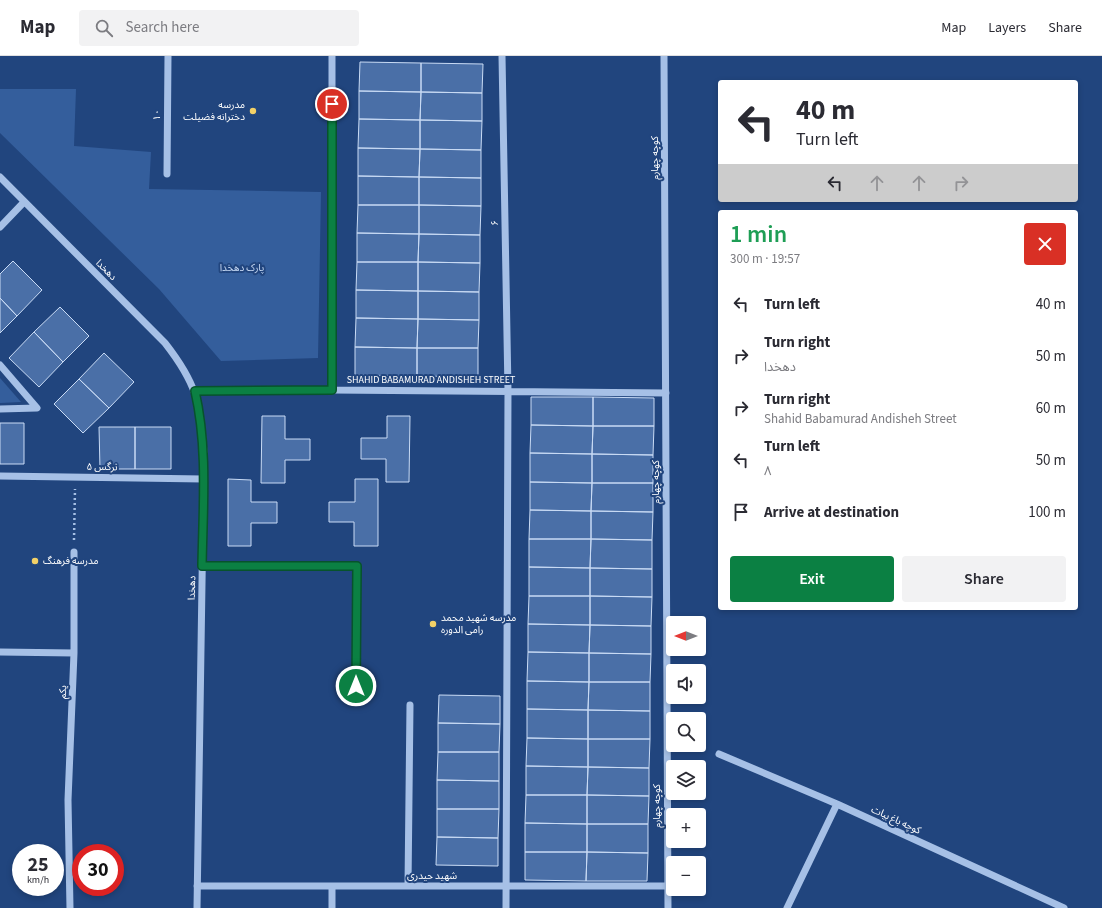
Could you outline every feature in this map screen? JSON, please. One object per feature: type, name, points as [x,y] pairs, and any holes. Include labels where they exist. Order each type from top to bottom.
[{"type":"street","name":"۱۰","points":[[167,174],[168,56]]},
{"type":"street","points":[[332,56],[332,390]]},
{"type":"street","name":"۶","points":[[502,56],[508,391],[506,908]]},
{"type":"street","name":"کوچه چهارم","points":[[664,56],[667,856]]},
{"type":"street","name":"دهخدا","points":[[0,177],[165,343],[180,363],[195,391],[202,425],[204,479],[197,908]]},
{"type":"street","points":[[0,227],[24,202]]},
{"type":"street","points":[[0,365],[37,408],[0,409]]},
{"type":"street","name":"SHAHID BABAMURAD ANDISHEH STREET","points":[[195,391],[508,391],[666,394]]},
{"type":"street","name":"نرگس ۵","points":[[0,476],[204,479]]},
{"type":"street","name":"یکم","points":[[70,908],[68,800],[74,653],[74,552]]},
{"type":"street","points":[[202,566],[357,566],[356,686]]},
{"type":"street","points":[[0,652],[74,653]]},
{"type":"street","points":[[408,886],[410,705]]},
{"type":"street","name":"کوچه باغ بیات","points":[[719,754],[837,804],[1064,908]]},
{"type":"street","points":[[787,908],[837,804]]},
{"type":"street","name":"شهید حیدری","points":[[198,886],[666,886]]},
{"type":"street","points":[[332,886],[332,908]]},
{"type":"street","name":"کوچه چهارم","points":[[667,896],[668,908]]},
{"type":"path","points":[[74,552],[75,476]]},
{"type":"green space","name":"پارک دهخدا","points":[[0,89],[76,89],[74,146],[151,152],[149,189],[321,192],[318,358],[221,361],[159,289],[0,133]]},
{"type":"green space","points":[[0,378],[21,402],[0,403]]},
{"type":"building","points":[[360,62],[421,63],[421,92],[359,91]]},
{"type":"building","points":[[421,63],[483,64],[482,93],[421,92]]},
{"type":"building","points":[[359,91],[421,92],[420,120],[359,119]]},
{"type":"building","points":[[421,92],[482,93],[482,121],[420,120]]},
{"type":"building","points":[[359,119],[420,120],[420,149],[358,148]]},
{"type":"building","points":[[420,120],[482,121],[481,150],[420,149]]},
{"type":"building","points":[[358,148],[420,149],[419,177],[358,176]]},
{"type":"building","points":[[420,149],[481,150],[481,178],[419,177]]},
{"type":"building","points":[[358,176],[419,177],[419,205],[358,205]]},
{"type":"building","points":[[419,177],[481,178],[481,206],[419,205]]},
{"type":"building","points":[[358,205],[419,205],[419,234],[357,233]]},
{"type":"building","points":[[419,205],[481,206],[480,235],[419,234]]},
{"type":"building","points":[[357,233],[419,234],[418,262],[357,262]]},
{"type":"building","points":[[419,234],[480,235],[480,263],[418,262]]},
{"type":"building","points":[[13,261],[42,290],[17,316],[0,298],[0,274]]},
{"type":"building","points":[[357,262],[418,262],[418,291],[356,290]]},
{"type":"building","points":[[418,262],[480,263],[479,292],[418,291]]},
{"type":"building","points":[[356,290],[418,291],[418,319],[356,318]]},
{"type":"building","points":[[418,291],[479,292],[479,320],[418,319]]},
{"type":"building","points":[[0,298],[17,316],[0,333]]},
{"type":"building","points":[[60,307],[89,336],[63,362],[34,332]]},
{"type":"building","points":[[356,318],[418,319],[417,348],[355,347]]},
{"type":"building","points":[[418,319],[479,320],[478,348],[417,348]]},
{"type":"building","points":[[34,332],[63,362],[39,387],[9,358]]},
{"type":"building","points":[[355,347],[417,348],[417,376],[355,375]]},
{"type":"building","points":[[417,348],[478,348],[478,377],[417,376]]},
{"type":"building","points":[[104,353],[134,382],[109,408],[79,379]]},
{"type":"building","points":[[79,379],[109,408],[83,433],[54,404]]},
{"type":"building","points":[[531,397],[593,397],[593,426],[531,425]]},
{"type":"building","points":[[593,397],[654,398],[654,426],[593,426]]},
{"type":"building","points":[[262,416],[285,416],[285,439],[310,439],[310,460],[285,460],[285,483],[261,483]]},
{"type":"building","points":[[387,416],[410,416],[409,482],[386,482],[386,459],[361,459],[361,438],[387,438]]},
{"type":"building","points":[[0,423],[24,423],[24,464],[0,464]]},
{"type":"building","points":[[531,425],[593,426],[592,454],[530,453]]},
{"type":"building","points":[[593,426],[654,426],[653,455],[592,454]]},
{"type":"building","points":[[99,427],[135,427],[135,469],[100,469]]},
{"type":"building","points":[[135,427],[171,427],[171,469],[135,469]]},
{"type":"building","points":[[530,453],[592,454],[592,483],[530,482]]},
{"type":"building","points":[[592,454],[653,455],[653,483],[592,483]]},
{"type":"building","points":[[228,479],[251,480],[251,502],[277,502],[277,523],[251,523],[251,546],[228,546]]},
{"type":"building","points":[[355,479],[378,479],[378,546],[354,546],[354,522],[329,522],[329,502],[355,502]]},
{"type":"building","points":[[530,482],[592,483],[591,511],[530,510]]},
{"type":"building","points":[[592,483],[653,483],[653,512],[591,511]]},
{"type":"building","points":[[530,510],[591,511],[591,539],[529,539]]},
{"type":"building","points":[[591,511],[653,512],[652,540],[591,539]]},
{"type":"building","points":[[529,539],[591,539],[590,568],[529,567]]},
{"type":"building","points":[[591,539],[652,540],[652,569],[590,568]]},
{"type":"building","points":[[529,567],[590,568],[590,596],[529,596]]},
{"type":"building","points":[[590,568],[652,569],[652,597],[590,596]]},
{"type":"building","points":[[529,596],[590,596],[590,625],[528,624]]},
{"type":"building","points":[[590,596],[652,597],[651,626],[590,625]]},
{"type":"building","points":[[528,624],[590,625],[589,653],[528,652]]},
{"type":"building","points":[[590,625],[651,626],[651,654],[589,653]]},
{"type":"building","points":[[528,652],[589,653],[589,682],[527,681]]},
{"type":"building","points":[[589,653],[651,654],[650,682],[589,682]]},
{"type":"building","points":[[527,681],[589,682],[588,710],[527,709]]},
{"type":"building","points":[[589,682],[650,682],[650,711],[588,710]]},
{"type":"building","points":[[439,695],[500,696],[500,724],[438,723]]},
{"type":"building","points":[[527,709],[588,710],[588,739],[527,738]]},
{"type":"building","points":[[588,710],[650,711],[650,739],[588,739]]},
{"type":"building","points":[[438,723],[500,724],[499,752],[438,752]]},
{"type":"building","points":[[527,738],[588,739],[588,767],[526,766]]},
{"type":"building","points":[[588,739],[650,739],[649,768],[588,767]]},
{"type":"building","points":[[438,752],[499,752],[499,781],[437,780]]},
{"type":"building","points":[[526,766],[588,767],[587,795],[526,795]]},
{"type":"building","points":[[588,767],[649,768],[649,796],[587,795]]},
{"type":"building","points":[[437,780],[499,781],[499,809],[437,809]]},
{"type":"building","points":[[526,795],[587,795],[587,824],[525,823]]},
{"type":"building","points":[[587,795],[649,796],[648,824],[587,824]]},
{"type":"building","points":[[437,809],[499,809],[498,838],[437,837]]},
{"type":"building","points":[[525,823],[587,824],[587,852],[525,852]]},
{"type":"building","points":[[587,824],[648,824],[648,853],[587,852]]},
{"type":"building","points":[[437,837],[498,838],[498,866],[436,865]]},
{"type":"building","points":[[525,852],[587,852],[586,881],[525,880]]},
{"type":"building","points":[[587,852],[648,853],[647,881],[586,881]]},
{"type":"place","name":"مدرسه دخترانه فضيلت","points":[[253,111]]},
{"type":"place","name":"مدرسه فرهنگ","points":[[35,561]]},
{"type":"place","name":"مدرسه شهید محمد رامی الدوره","points":[[433,624]]},
{"type":"route","points":[[332,104],[332,390],[195,391],[202,425],[204,453],[202,566],[357,566],[356,686]]}]
